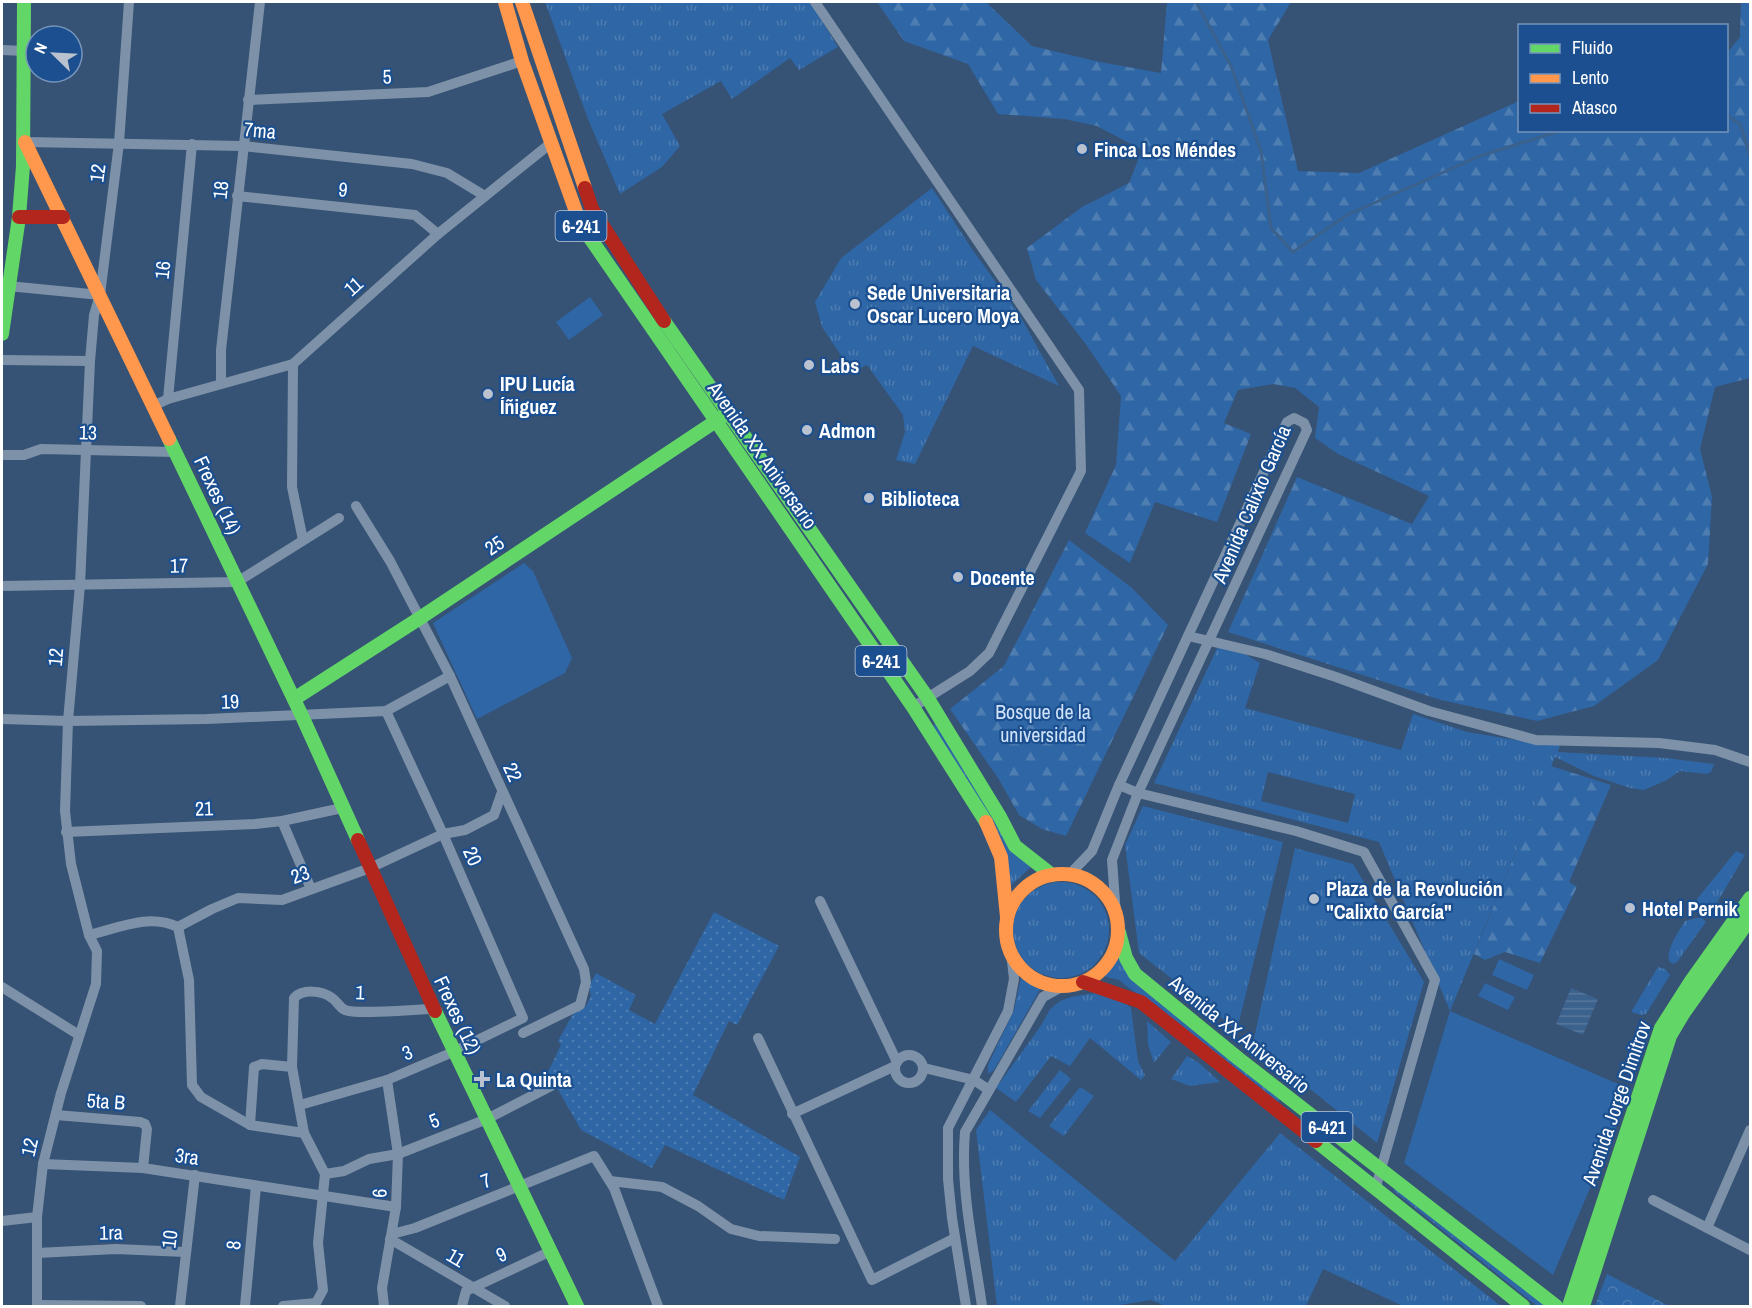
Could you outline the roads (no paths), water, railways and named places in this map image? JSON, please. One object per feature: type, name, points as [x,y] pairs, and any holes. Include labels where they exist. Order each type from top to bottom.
[{"type":"main road","points":[[24,2],[24,24]]},
{"type":"main road","name":"Avenida XX Aniversario","points":[[505,2],[522,61],[580,223],[927,698],[1000,817],[1015,846],[1052,875]]},
{"type":"main road","name":"Avenida XX Aniversario","points":[[522,2],[592,209],[722,417],[913,707],[991,831],[1001,857],[1007,917],[1006,935],[1011,952]]},
{"type":"main road","points":[[2,334],[19,217],[25,142],[25,84]]},
{"type":"main road","name":"Frexes (14)","points":[[25,142],[294,699],[370,868]]},
{"type":"main road","points":[[19,217],[63,217]]},
{"type":"main road","name":"25","points":[[294,699],[722,417]]},
{"type":"main road","name":"Frexes (12)","points":[[370,868],[453,1052],[577,1306]]},
{"type":"main road","points":[[1007,917],[1016,897],[1031,882],[1052,875],[1071,873]]},
{"type":"main road","name":"Avenida XX Aniversario","points":[[1071,873],[1089,879],[1105,892],[1116,910],[1126,958],[1135,974],[1239,1059],[1556,1306]]},
{"type":"main road","name":"Avenida Jorge Dimitrov","points":[[1569,1306],[1660,1028],[1750,898]]},
{"type":"main road","name":"Avenida Jorge Dimitrov","points":[[1583,1306],[1670,1036],[1750,920]]},
{"type":"main road","points":[[1011,952],[1019,966],[1032,977],[1047,984],[1063,986],[1083,982],[1101,970],[1114,953],[1119,932]]},
{"type":"main road","name":"Avenida XX Aniversario","points":[[1083,982],[1141,1002],[1523,1306]]},
{"type":"street","name":"12","points":[[37,1306],[37,1217],[43,1164],[79,1035],[96,984],[97,951],[89,935],[71,864],[66,832],[68,721],[80,585],[90,361],[94,315],[100,295],[119,143],[129,2]]},
{"type":"street","name":"18","points":[[221,383],[221,350],[260,2]]},
{"type":"street","points":[[815,2],[1079,390],[1081,471],[989,652],[970,671],[913,707]]},
{"type":"street","points":[[2,50],[24,51]]},
{"type":"street","name":"5","points":[[248,100],[428,92],[522,61]]},
{"type":"street","name":"7ma","points":[[25,142],[243,146],[412,164],[447,173],[484,196]]},
{"type":"street","name":"11","points":[[153,406],[168,399],[221,383],[293,364],[438,234],[550,143]]},
{"type":"street","name":"16","points":[[168,399],[192,144]]},
{"type":"street","name":"9","points":[[237,196],[415,214],[438,234]]},
{"type":"street","points":[[8,286],[100,295]]},
{"type":"street","points":[[2,360],[90,361]]},
{"type":"street","points":[[293,364],[292,487],[303,540]]},
{"type":"street","name":"Avenida Calixto García","points":[[1071,873],[1092,851],[1119,785],[1287,422],[1294,418],[1304,423],[1307,430],[1138,792],[1112,860],[1116,915]]},
{"type":"street","name":"13","points":[[2,455],[24,456],[41,449],[176,452]]},
{"type":"street","name":"22","points":[[356,506],[390,561],[450,676],[584,969],[586,982],[580,1005],[524,1033]]},
{"type":"street","points":[[237,582],[339,518]]},
{"type":"street","name":"17","points":[[2,586],[237,582]]},
{"type":"street","points":[[1188,636],[1265,654],[1429,711],[1536,740],[1659,743],[1715,750],[1750,762]]},
{"type":"street","name":"19","points":[[2,719],[68,721],[302,716],[386,711],[450,676]]},
{"type":"street","name":"20","points":[[386,711],[443,834],[523,1018]]},
{"type":"street","points":[[1119,785],[1138,792],[1296,831],[1364,852],[1435,980],[1375,1190]]},
{"type":"street","name":"23","points":[[178,927],[238,898],[282,900],[370,868],[443,834],[465,830],[494,815],[502,792]]},
{"type":"street","name":"21","points":[[66,832],[255,824],[282,821],[342,808]]},
{"type":"street","points":[[282,821],[311,889]]},
{"type":"street","points":[[792,1114],[896,1064],[904,1055],[914,1055],[921,1060],[924,1068],[919,1080],[906,1083],[896,1075],[896,1064],[820,901]]},
{"type":"street","points":[[89,935],[136,922],[155,920],[166,921],[178,927],[189,980],[192,1085],[201,1097],[250,1125],[304,1133]]},
{"type":"street","name":"Avenida XX Aniversario","points":[[966,1306],[948,1179],[948,1128],[1008,1011],[1014,979],[1011,952]]},
{"type":"street","points":[[982,1306],[964,1183],[964,1132],[1043,997],[1063,986]]},
{"type":"street","points":[[2,987],[79,1035]]},
{"type":"street","name":"1","points":[[292,1067],[294,998],[299,992],[326,995],[347,1011],[433,1009]]},
{"type":"street","name":"3","points":[[300,1105],[387,1080],[453,1052],[523,1018]]},
{"type":"street","points":[[758,1038],[872,1280],[956,1238]]},
{"type":"street","points":[[250,1125],[254,1067],[262,1064],[292,1067],[304,1133],[325,1174],[318,1243],[324,1290],[316,1303],[283,1306]]},
{"type":"street","points":[[924,1068],[974,1080],[989,1090]]},
{"type":"street","name":"6","points":[[384,1306],[382,1288],[396,1206],[398,1154],[387,1080]]},
{"type":"street","name":"5","points":[[325,1174],[344,1171],[369,1159],[398,1154],[487,1119],[551,1086]]},
{"type":"street","name":"5ta B","points":[[56,1115],[145,1124],[147,1129],[143,1168]]},
{"type":"street","points":[[1707,1228],[1750,1130]]},
{"type":"street","name":"7","points":[[391,1237],[594,1156],[610,1181]]},
{"type":"street","name":"3ra","points":[[43,1164],[143,1168],[324,1195]]},
{"type":"street","name":"10","points":[[180,1306],[195,1175]]},
{"type":"street","points":[[610,1181],[662,1186],[698,1206],[731,1229],[759,1236],[835,1239]]},
{"type":"street","points":[[610,1181],[658,1306]]},
{"type":"street","name":"8","points":[[245,1306],[256,1186]]},
{"type":"street","points":[[324,1195],[396,1206]]},
{"type":"street","points":[[1653,1200],[1750,1250]]},
{"type":"street","points":[[2,1221],[37,1217]]},
{"type":"street","name":"11","points":[[391,1237],[469,1289],[505,1306]]},
{"type":"street","name":"1ra","points":[[38,1253],[116,1249],[185,1252]]},
{"type":"street","name":"9","points":[[469,1289],[551,1251]]},
{"type":"street","points":[[462,1306],[469,1289]]},
{"type":"street","points":[[37,1306],[141,1306]]},
{"type":"waterway","points":[[1196,2],[1231,66],[1261,151],[1271,228],[1293,252],[1347,215],[1480,156],[1557,132]]},
{"type":"waterway","points":[[1728,116],[1740,124],[1750,155]]},
{"type":"place","name":"Finca Los Méndes","points":[[1082,149]]},
{"type":"place","name":"Sede Universitaria Oscar Lucero Moya","points":[[855,304]]},
{"type":"place","name":"Labs","points":[[809,365]]},
{"type":"place","name":"IPU Lucía Íñiguez","points":[[488,394]]},
{"type":"place","name":"Admon","points":[[807,430]]},
{"type":"place","name":"Biblioteca","points":[[869,498]]},
{"type":"place","name":"Docente","points":[[958,577]]},
{"type":"place","name":"Plaza de la Revolución \"Calixto García\"","points":[[1314,899]]},
{"type":"place","name":"Hotel Pernik","points":[[1630,908]]},
{"type":"place","name":"La Quinta","points":[[482,1079]]},
{"type":"park label","name":"Bosque de la universidad","points":[[1043,722]]}]
